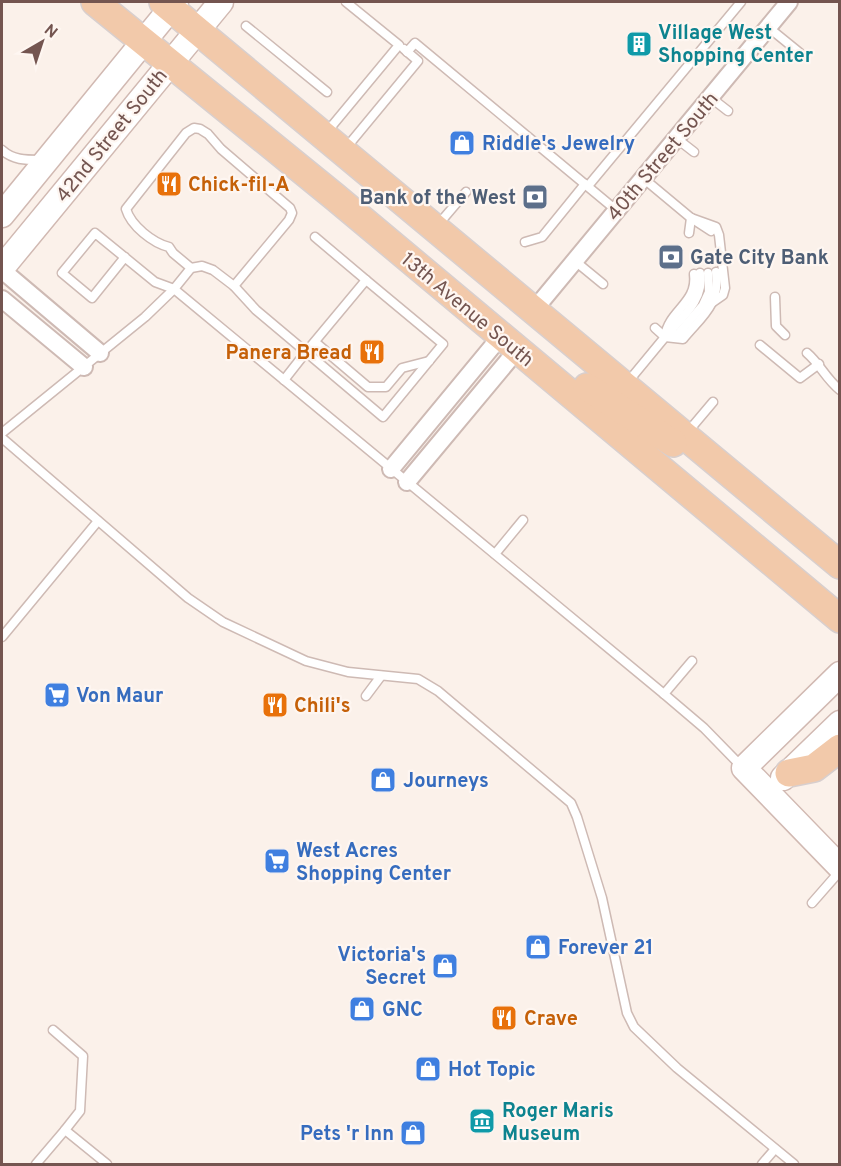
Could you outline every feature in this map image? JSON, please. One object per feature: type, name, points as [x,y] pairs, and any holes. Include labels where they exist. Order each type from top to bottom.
[{"type":"main road","name":"13th Avenue South","points":[[95,2],[335,197],[840,619]]},
{"type":"main road","name":"42nd Street South","points":[[2,269],[221,2]]},
{"type":"main road","name":"13th Avenue South","points":[[170,4],[198,30],[840,565]]},
{"type":"main road","name":"42nd Street South","points":[[2,215],[143,41],[170,4]]},
{"type":"main road","points":[[335,197],[376,220],[435,259],[508,318],[519,321],[527,319],[534,310]]},
{"type":"main road","points":[[509,343],[520,335],[530,340],[611,404],[748,489]]},
{"type":"main road","points":[[840,674],[744,768],[840,869]]},
{"type":"main road","points":[[768,792],[840,723]]},
{"type":"main road","points":[[789,773],[814,768],[840,748]]},
{"type":"street","name":"40th Street South","points":[[534,310],[789,2]]},
{"type":"street","points":[[2,269],[100,353]]},
{"type":"street","points":[[2,299],[84,367]]},
{"type":"street","points":[[391,469],[509,343]]},
{"type":"street","points":[[407,482],[509,343]]},
{"type":"lane","points":[[334,143],[418,61],[346,2]]},
{"type":"lane","points":[[525,242],[542,237],[741,2]]},
{"type":"lane","points":[[246,26],[327,92]]},
{"type":"lane","points":[[768,27],[800,53]]},
{"type":"lane","points":[[407,52],[415,43],[616,210]]},
{"type":"lane","points":[[334,143],[399,45]]},
{"type":"lane","points":[[710,97],[728,111]]},
{"type":"lane","points":[[191,268],[173,253],[170,247],[159,244],[146,235],[127,216],[126,210],[186,134],[195,128],[208,134],[221,149],[290,208],[292,213],[289,220],[234,286]]},
{"type":"lane","points":[[676,138],[694,152]]},
{"type":"lane","points":[[2,150],[12,157],[25,160],[47,159]]},
{"type":"lane","points":[[643,177],[691,218],[699,232],[691,218]]},
{"type":"lane","points":[[436,228],[466,192]]},
{"type":"lane","points":[[655,328],[665,336],[683,339],[714,302],[723,295],[725,288],[719,235],[716,227],[691,218]]},
{"type":"lane","points":[[125,257],[92,298],[62,273],[95,233],[125,257],[155,282],[174,289],[664,694],[704,728],[744,768]]},
{"type":"lane","points":[[2,433],[145,317],[174,289],[191,268],[202,266],[213,270],[234,286],[256,310],[384,417],[443,344],[315,237]]},
{"type":"lane","points":[[575,261],[603,284]]},
{"type":"lane","points":[[705,273],[717,287],[714,302]]},
{"type":"lane","points":[[625,386],[665,336],[667,325],[705,273]]},
{"type":"lane","points":[[665,336],[678,334],[703,305],[709,292],[705,273]]},
{"type":"lane","points":[[284,380],[366,280]]},
{"type":"lane","points":[[776,297],[776,326],[785,335]]},
{"type":"lane","points":[[315,342],[368,387],[386,387],[402,368],[429,361]]},
{"type":"lane","points":[[760,345],[800,378],[819,363]]},
{"type":"lane","points":[[807,353],[819,363],[829,381],[840,390]]},
{"type":"lane","points":[[685,435],[713,402]]},
{"type":"lane","points":[[2,438],[188,598],[223,622],[306,661],[348,672],[418,679],[433,687],[571,803],[602,898],[627,1014],[634,1027],[677,1068],[795,1164]]},
{"type":"lane","points":[[495,554],[523,520]]},
{"type":"lane","points":[[2,637],[98,522]]},
{"type":"lane","points":[[664,694],[692,661]]},
{"type":"lane","points":[[366,696],[381,676]]},
{"type":"lane","points":[[812,903],[840,869]]},
{"type":"lane","points":[[36,1164],[80,1111],[83,1056],[53,1030]]},
{"type":"lane","points":[[64,1130],[107,1164]]},
{"type":"lane","points":[[762,1164],[775,1149]]},
{"type":"place","name":"Village West Shopping Center","points":[[639,44]]},
{"type":"place","name":"Riddle's Jewelry","points":[[462,143]]},
{"type":"place","name":"Chick-fil-A","points":[[169,184]]},
{"type":"place","name":"Bank of the West","points":[[535,197]]},
{"type":"place","name":"Gate City Bank","points":[[671,257]]},
{"type":"place","name":"Panera Bread","points":[[372,352]]},
{"type":"place","name":"Von Maur","points":[[57,695]]},
{"type":"place","name":"Chili's","points":[[275,705]]},
{"type":"place","name":"Journeys","points":[[383,780]]},
{"type":"place","name":"West Acres Shopping Center","points":[[277,861]]},
{"type":"place","name":"Forever 21","points":[[538,947]]},
{"type":"place","name":"Victoria's Secret","points":[[445,966]]},
{"type":"place","name":"GNC","points":[[362,1009]]},
{"type":"place","name":"Crave","points":[[504,1018]]},
{"type":"place","name":"Hot Topic","points":[[428,1069]]},
{"type":"place","name":"Roger Maris Museum","points":[[482,1121]]},
{"type":"place","name":"Pets 'r Inn","points":[[413,1133]]}]
